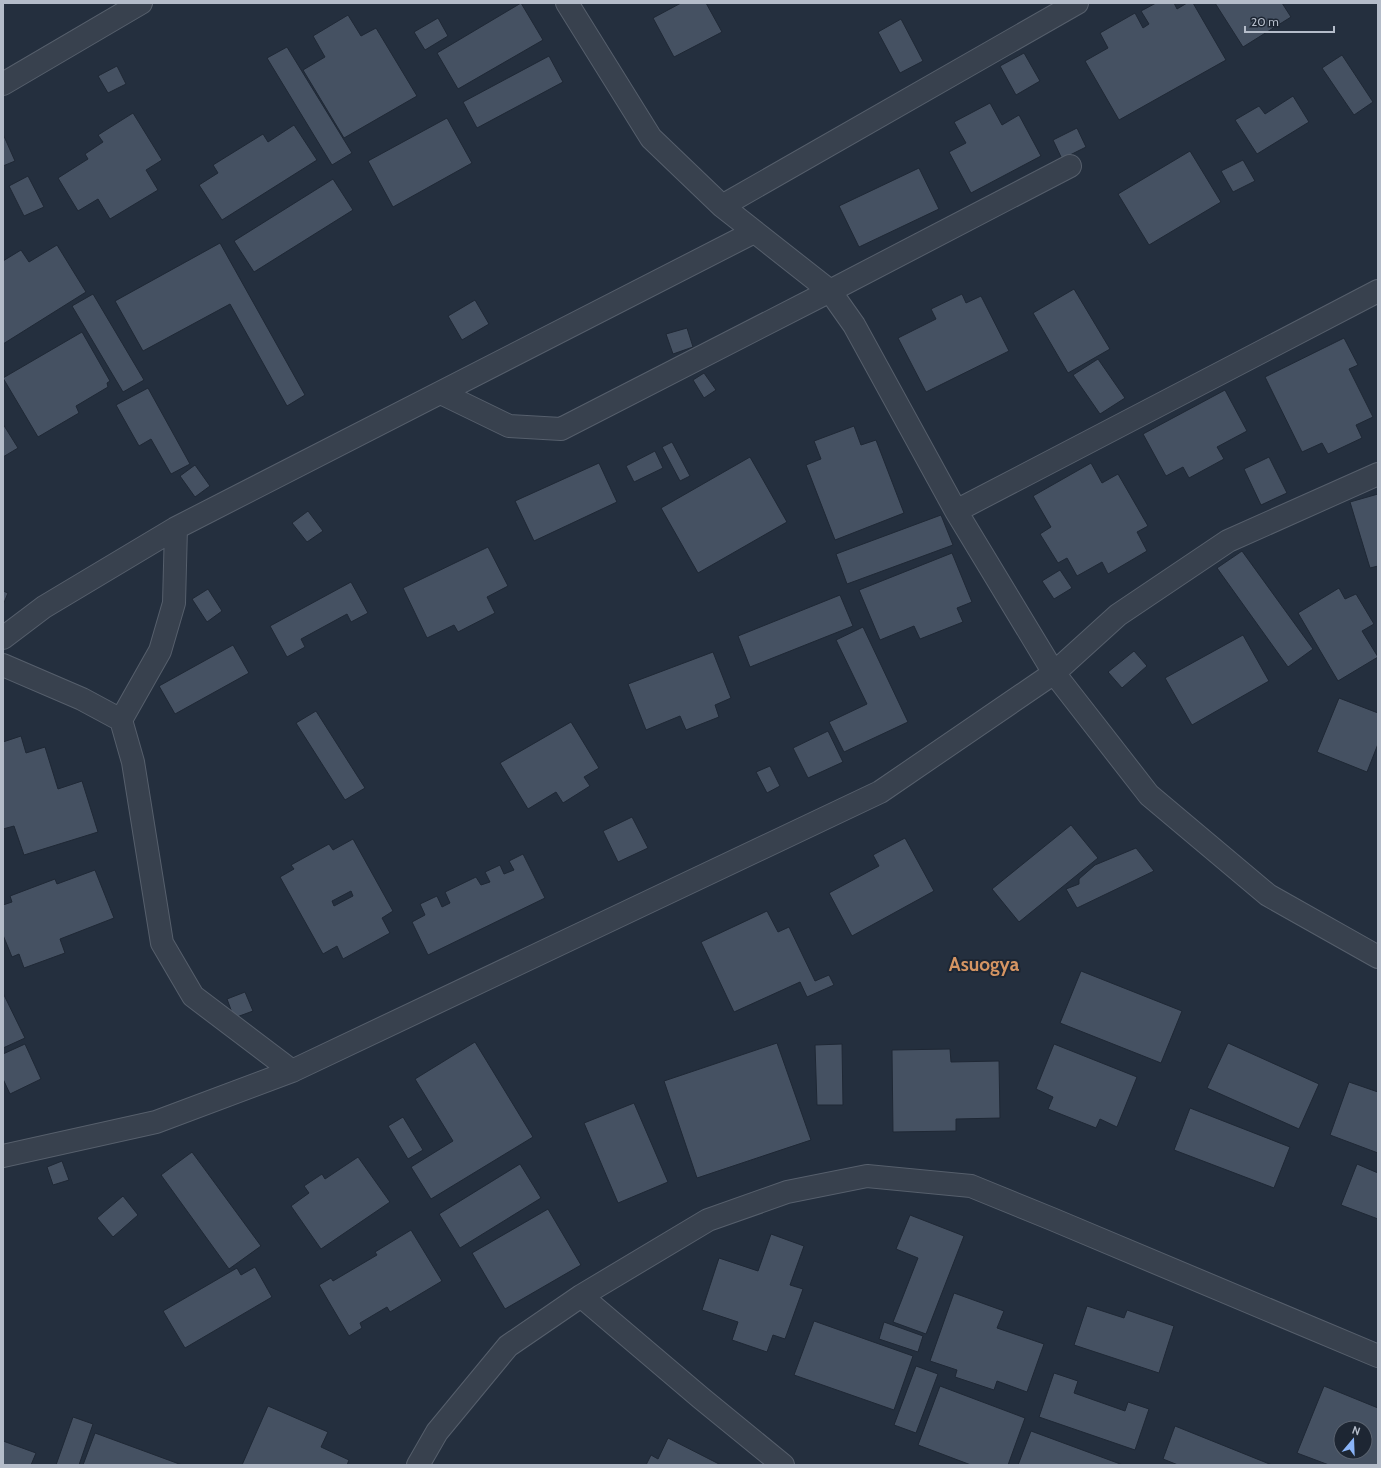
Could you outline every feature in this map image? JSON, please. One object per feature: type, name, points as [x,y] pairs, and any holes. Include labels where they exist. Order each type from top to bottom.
[{"type":"street","points":[[3,84],[141,3]]},
{"type":"street","points":[[567,3],[651,138],[722,206],[830,291],[854,325],[956,511],[1054,673],[1149,795],[1268,895],[1378,957]]},
{"type":"street","points":[[722,206],[1077,3]]},
{"type":"street","points":[[441,393],[509,426],[561,429],[1070,166]]},
{"type":"street","points":[[3,638],[44,607],[176,528],[754,232]]},
{"type":"street","points":[[956,511],[1378,290]]},
{"type":"street","points":[[3,1156],[156,1122],[292,1071],[880,792],[1054,673],[1118,615],[1228,541],[1378,474]]},
{"type":"street","points":[[176,528],[174,603],[160,651],[121,720],[133,762],[162,943],[193,996],[292,1071]]},
{"type":"street","points":[[3,665],[82,699],[121,720]]},
{"type":"street","points":[[418,1465],[437,1432],[508,1346],[581,1296],[708,1220],[787,1192],[867,1176],[971,1186],[1378,1356]]},
{"type":"street","points":[[581,1296],[701,1398],[783,1465]]},
{"type":"building","points":[[521,3],[543,40],[458,89],[437,53]]},
{"type":"building","points":[[681,3],[706,3],[722,32],[674,57],[653,18]]},
{"type":"building","points":[[1156,3],[1174,3],[1177,9],[1187,3],[1193,3],[1226,60],[1119,120],[1085,61],[1108,48],[1100,33],[1135,13],[1143,28],[1149,24],[1141,11]]},
{"type":"building","points":[[1215,3],[1282,3],[1291,17],[1243,47]]},
{"type":"building","points":[[348,15],[361,36],[376,28],[417,96],[344,138],[303,70],[325,57],[313,36]]},
{"type":"building","points":[[438,18],[448,36],[425,50],[414,32]]},
{"type":"building","points":[[901,19],[923,61],[900,73],[878,32]]},
{"type":"building","points":[[287,47],[352,153],[332,165],[267,58]]},
{"type":"building","points":[[1024,53],[1040,81],[1016,95],[1000,66]]},
{"type":"building","points":[[1342,55],[1373,102],[1354,115],[1322,68]]},
{"type":"building","points":[[549,56],[563,82],[477,128],[463,102]]},
{"type":"building","points":[[117,66],[126,84],[108,93],[98,76]]},
{"type":"building","points":[[1293,96],[1309,122],[1257,154],[1235,120],[1259,106],[1265,114]]},
{"type":"building","points":[[990,103],[1002,125],[1019,115],[1041,156],[971,193],[949,152],[966,143],[954,122]]},
{"type":"building","points":[[133,113],[162,160],[146,170],[158,190],[110,219],[98,199],[78,211],[58,178],[88,159],[85,154],[103,142],[98,135]]},
{"type":"building","points":[[447,118],[472,163],[393,207],[368,161]]},
{"type":"building","points":[[294,125],[317,160],[222,220],[199,185],[218,173],[213,165],[263,134],[268,142]]},
{"type":"building","points":[[1077,128],[1086,147],[1062,159],[1053,140]]},
{"type":"building","points":[[3,134],[15,161],[3,166]]},
{"type":"building","points":[[1190,151],[1221,202],[1149,245],[1118,194]]},
{"type":"building","points":[[1243,160],[1255,181],[1233,192],[1221,171]]},
{"type":"building","points":[[919,168],[939,209],[859,247],[839,206]]},
{"type":"building","points":[[28,176],[44,207],[24,216],[9,186]]},
{"type":"building","points":[[333,179],[353,210],[254,272],[234,241]]},
{"type":"building","points":[[220,243],[305,395],[287,406],[230,304],[143,351],[115,301]]},
{"type":"building","points":[[57,245],[86,292],[3,344],[3,261],[21,250],[29,262]]},
{"type":"building","points":[[1074,289],[1110,349],[1068,373],[1033,313]]},
{"type":"building","points":[[93,294],[144,380],[123,392],[72,306]]},
{"type":"building","points":[[962,294],[966,303],[981,296],[1009,351],[926,392],[898,338],[936,319],[931,309]]},
{"type":"building","points":[[475,300],[489,324],[462,340],[448,316]]},
{"type":"building","points":[[687,328],[693,347],[673,354],[666,334]]},
{"type":"building","points":[[82,332],[110,381],[107,383],[108,387],[76,406],[79,413],[38,437],[3,378]]},
{"type":"building","points":[[1344,338],[1358,365],[1349,369],[1373,417],[1356,425],[1362,438],[1328,454],[1322,443],[1302,452],[1265,377]]},
{"type":"building","points":[[1098,359],[1125,398],[1100,414],[1073,375]]},
{"type":"building","points":[[704,373],[716,390],[704,398],[693,380]]},
{"type":"building","points":[[148,388],[190,464],[171,474],[151,439],[139,446],[116,405]]},
{"type":"building","points":[[1225,390],[1247,431],[1217,447],[1224,459],[1189,478],[1183,467],[1166,476],[1143,434]]},
{"type":"building","points":[[3,424],[18,448],[3,457]]},
{"type":"building","points":[[854,426],[861,445],[876,440],[904,513],[835,540],[806,465],[821,459],[814,441]]},
{"type":"building","points":[[672,442],[690,476],[680,481],[662,447]]},
{"type":"building","points":[[655,451],[663,468],[634,482],[626,466]]},
{"type":"building","points":[[750,457],[787,522],[698,573],[661,508]]},
{"type":"building","points":[[1269,457],[1287,493],[1261,505],[1244,469]]},
{"type":"building","points":[[599,463],[617,502],[534,541],[515,501]]},
{"type":"building","points":[[1091,463],[1102,483],[1118,474],[1148,526],[1137,532],[1147,551],[1108,574],[1102,562],[1077,576],[1067,558],[1058,563],[1040,534],[1051,527],[1033,496]]},
{"type":"building","points":[[195,465],[210,486],[195,497],[180,476]]},
{"type":"building","points":[[1378,494],[1378,566],[1370,568],[1350,502]]},
{"type":"building","points":[[308,511],[323,531],[307,542],[292,523]]},
{"type":"building","points":[[941,515],[953,545],[847,584],[836,554]]},
{"type":"building","points":[[488,547],[508,586],[487,597],[495,613],[458,632],[454,625],[427,638],[403,588]]},
{"type":"building","points":[[1242,551],[1313,649],[1288,667],[1217,568]]},
{"type":"building","points":[[952,553],[972,602],[957,608],[963,622],[920,639],[914,626],[880,640],[859,590]]},
{"type":"building","points":[[1060,570],[1072,588],[1054,599],[1042,581]]},
{"type":"building","points":[[351,582],[368,613],[351,622],[347,614],[301,639],[305,647],[287,657],[270,626]]},
{"type":"building","points":[[1339,588],[1345,599],[1356,594],[1374,624],[1362,631],[1378,657],[1338,681],[1298,613]]},
{"type":"building","points":[[208,589],[222,611],[207,622],[192,599]]},
{"type":"building","points":[[3,591],[8,593],[3,605]]},
{"type":"building","points":[[840,595],[853,626],[750,667],[738,636]]},
{"type":"building","points":[[863,627],[908,722],[844,752],[829,722],[867,704],[836,640]]},
{"type":"building","points":[[1243,635],[1269,681],[1192,725],[1165,678]]},
{"type":"building","points":[[233,645],[249,673],[175,714],[159,686]]},
{"type":"building","points":[[1134,651],[1147,666],[1122,688],[1108,672]]},
{"type":"building","points":[[713,652],[731,698],[715,705],[719,717],[686,730],[680,716],[646,730],[628,684]]},
{"type":"building","points":[[1339,698],[1378,713],[1378,744],[1367,772],[1317,752]]},
{"type":"building","points":[[316,711],[365,788],[345,800],[296,723]]},
{"type":"building","points":[[571,722],[599,768],[584,777],[590,786],[563,803],[556,792],[528,809],[500,763]]},
{"type":"building","points":[[828,731],[843,762],[808,778],[793,748]]},
{"type":"building","points":[[21,736],[26,753],[45,747],[58,789],[82,781],[98,832],[24,855],[14,826],[3,829],[3,742]]},
{"type":"building","points":[[770,766],[780,786],[767,793],[756,772]]},
{"type":"building","points":[[632,817],[648,848],[618,862],[603,831]]},
{"type":"building","points":[[1071,825],[1098,858],[1019,922],[992,889]]},
{"type":"building","points":[[905,838],[934,891],[852,936],[829,893],[879,866],[873,855]]},
{"type":"building","points":[[353,839],[393,911],[382,918],[390,933],[343,959],[337,946],[323,954],[280,877],[294,869],[291,865],[329,844],[333,850]],"holes":[[[351,891],[353,896],[334,906],[332,901]]]},
{"type":"building","points":[[1136,848],[1154,871],[1077,908],[1066,889],[1079,884],[1079,879],[1095,865]]},
{"type":"building","points":[[523,854],[545,898],[428,955],[412,922],[425,915],[420,904],[437,896],[442,907],[450,903],[445,892],[476,877],[481,885],[490,882],[485,872],[500,865],[504,874],[514,870],[509,861]]},
{"type":"building","points":[[95,870],[114,918],[60,939],[65,953],[24,968],[19,954],[12,957],[3,935],[3,905],[12,902],[10,896],[55,879],[57,884]]},
{"type":"building","points":[[767,911],[778,932],[789,927],[815,981],[829,975],[834,985],[807,997],[800,982],[734,1012],[701,942]]},
{"type":"building","points":[[1081,971],[1182,1011],[1161,1063],[1060,1023]]},
{"type":"building","points":[[245,992],[253,1011],[234,1018],[227,999]]},
{"type":"building","points":[[3,993],[25,1038],[3,1048]]},
{"type":"building","points":[[475,1042],[533,1137],[431,1199],[411,1167],[453,1141],[415,1079]]},
{"type":"building","points":[[777,1043],[811,1140],[697,1178],[664,1081]]},
{"type":"building","points":[[1228,1043],[1319,1084],[1299,1129],[1207,1088]]},
{"type":"building","points":[[25,1044],[41,1079],[10,1094],[3,1079],[3,1054]]},
{"type":"building","points":[[842,1044],[843,1105],[817,1105],[815,1045]]},
{"type":"building","points":[[1054,1044],[1137,1077],[1117,1127],[1100,1119],[1096,1128],[1048,1109],[1053,1097],[1036,1089]]},
{"type":"building","points":[[950,1049],[951,1062],[999,1061],[1000,1118],[956,1119],[956,1131],[893,1132],[892,1050]]},
{"type":"building","points":[[1349,1082],[1378,1092],[1378,1153],[1330,1135]]},
{"type":"building","points":[[634,1103],[668,1182],[618,1203],[584,1123]]},
{"type":"building","points":[[1190,1108],[1290,1147],[1274,1188],[1174,1150]]},
{"type":"building","points":[[403,1117],[423,1150],[408,1159],[388,1126]]},
{"type":"building","points":[[192,1152],[261,1246],[229,1269],[161,1175]]},
{"type":"building","points":[[358,1157],[390,1202],[321,1249],[291,1206],[309,1193],[304,1186],[322,1174],[325,1179]]},
{"type":"building","points":[[62,1161],[69,1180],[53,1185],[47,1167]]},
{"type":"building","points":[[520,1164],[541,1198],[460,1248],[439,1214]]},
{"type":"building","points":[[1357,1164],[1378,1173],[1378,1219],[1341,1205]]},
{"type":"building","points":[[123,1196],[138,1215],[113,1237],[97,1218]]},
{"type":"building","points":[[548,1209],[581,1265],[505,1309],[472,1253]]},
{"type":"building","points":[[910,1215],[964,1236],[926,1334],[893,1322],[918,1258],[896,1249]]},
{"type":"building","points":[[411,1230],[442,1281],[390,1312],[387,1307],[360,1323],[362,1328],[349,1336],[319,1285],[331,1278],[333,1281],[377,1255],[375,1252]]},
{"type":"building","points":[[771,1234],[804,1246],[790,1285],[803,1289],[785,1339],[773,1335],[767,1352],[732,1340],[738,1322],[702,1310],[719,1258],[758,1271]]},
{"type":"building","points":[[255,1267],[272,1297],[185,1348],[163,1311],[237,1268],[241,1275]]},
{"type":"building","points":[[954,1293],[1004,1311],[997,1328],[1044,1344],[1027,1392],[997,1381],[994,1390],[955,1377],[957,1370],[930,1361]]},
{"type":"building","points":[[1087,1306],[1124,1318],[1127,1310],[1174,1326],[1159,1373],[1074,1345]]},
{"type":"building","points":[[814,1321],[913,1356],[894,1410],[794,1375]]},
{"type":"building","points":[[884,1322],[923,1336],[918,1352],[879,1339]]},
{"type":"building","points":[[916,1366],[938,1374],[916,1433],[894,1425]]},
{"type":"building","points":[[1054,1373],[1078,1381],[1074,1393],[1125,1411],[1128,1402],[1149,1409],[1135,1450],[1039,1417]]},
{"type":"building","points":[[940,1386],[1025,1418],[1008,1465],[971,1465],[918,1445]]},
{"type":"building","points":[[1324,1386],[1378,1408],[1378,1465],[1329,1465],[1297,1453]]},
{"type":"building","points":[[268,1406],[328,1432],[321,1447],[349,1460],[347,1465],[242,1465]]},
{"type":"building","points":[[73,1417],[93,1424],[79,1465],[56,1465]]},
{"type":"building","points":[[1175,1426],[1272,1465],[1178,1465],[1163,1459]]},
{"type":"building","points":[[1031,1431],[1123,1465],[1018,1465]]},
{"type":"building","points":[[95,1433],[182,1465],[83,1465]]},
{"type":"building","points":[[668,1438],[721,1465],[646,1465],[651,1455],[658,1459]]},
{"type":"building","points":[[3,1441],[36,1453],[31,1465],[3,1465]]},
{"type":"district","name":"Asuogya","points":[[984,964]]}]
